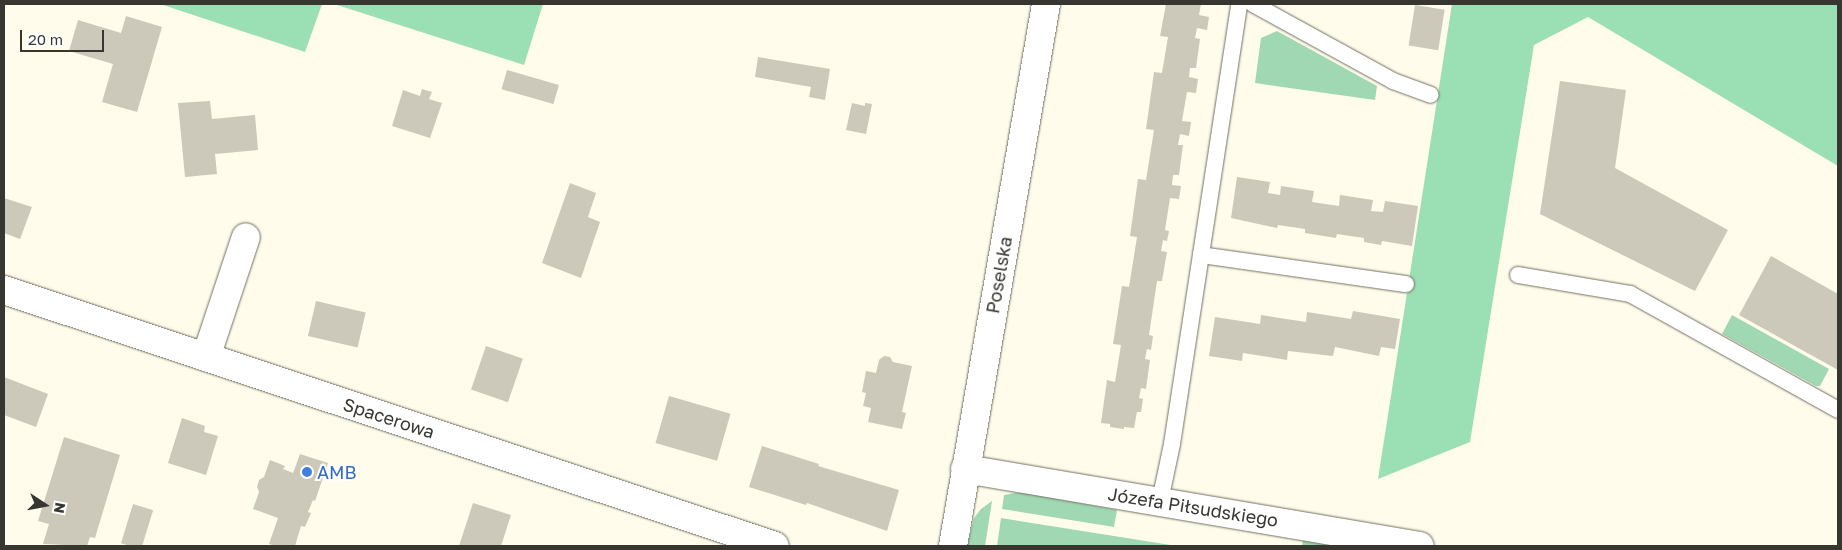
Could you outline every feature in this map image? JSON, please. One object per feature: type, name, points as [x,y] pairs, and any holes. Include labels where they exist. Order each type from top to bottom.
[{"type":"street","name":"Poselska","points":[[953,546],[1046,4]]},
{"type":"street","points":[[206,357],[246,237]]},
{"type":"street","name":"Spacerowa","points":[[4,290],[775,546]]},
{"type":"street","name":"Józefa Piłsudskiego","points":[[965,469],[1409,545]]},
{"type":"lane","points":[[1160,502],[1172,444],[1239,4]]},
{"type":"lane","points":[[1253,4],[1393,81],[1431,94]]},
{"type":"lane","points":[[1201,255],[1406,284]]},
{"type":"lane","points":[[1518,275],[1630,294],[1838,408]]},
{"type":"green space","points":[[160,4],[322,4],[305,52]]},
{"type":"green space","points":[[334,4],[543,4],[524,65]]},
{"type":"green space","points":[[1452,4],[1838,4],[1838,166],[1588,17],[1534,45],[1470,442],[1378,479]]},
{"type":"green space","points":[[1277,31],[1377,86],[1375,100],[1255,83],[1261,38]]},
{"type":"green space","points":[[1732,315],[1829,369],[1820,386],[1816,386],[1722,334]]},
{"type":"green space","points":[[1021,492],[1117,510],[1114,527],[1002,509],[1004,495]]},
{"type":"green space","points":[[992,501],[985,546],[967,546],[974,518],[981,509]]},
{"type":"green space","points":[[1001,518],[1177,546],[997,546]]},
{"type":"green space","points":[[1303,539],[1349,546],[1302,546]]},
{"type":"building","points":[[1166,4],[1201,4],[1199,15],[1209,17],[1207,30],[1197,28],[1195,38],[1200,39],[1196,68],[1190,68],[1189,77],[1198,79],[1196,93],[1187,92],[1182,121],[1191,122],[1189,136],[1180,134],[1178,145],[1183,145],[1179,175],[1173,175],[1172,185],[1181,186],[1179,199],[1170,198],[1165,230],[1169,231],[1167,241],[1163,240],[1161,251],[1167,252],[1162,281],[1157,281],[1149,335],[1153,336],[1151,350],[1147,349],[1145,359],[1150,360],[1146,389],[1141,388],[1139,398],[1143,399],[1141,412],[1137,412],[1134,428],[1124,427],[1124,429],[1110,427],[1110,424],[1101,423],[1107,380],[1115,382],[1121,345],[1113,344],[1122,286],[1129,287],[1137,237],[1130,236],[1138,179],[1146,180],[1154,130],[1146,129],[1154,72],[1162,73],[1168,37],[1160,36]]},
{"type":"building","points":[[1415,5],[1445,10],[1438,50],[1409,45]]},
{"type":"building","points":[[126,16],[162,27],[137,112],[102,102],[113,64],[69,51],[78,20],[121,33]]},
{"type":"building","points":[[758,57],[830,69],[825,100],[809,97],[811,87],[755,77]]},
{"type":"building","points":[[507,70],[559,85],[553,104],[501,89]]},
{"type":"building","points":[[1560,81],[1626,90],[1615,168],[1728,230],[1695,291],[1540,214]]},
{"type":"building","points":[[422,89],[432,92],[429,99],[442,103],[430,138],[392,126],[403,90],[420,96]]},
{"type":"building","points":[[210,101],[212,119],[255,115],[258,150],[215,154],[217,174],[185,177],[178,103]]},
{"type":"building","points":[[852,103],[865,106],[865,103],[872,104],[866,134],[846,130]]},
{"type":"building","points":[[1237,177],[1270,182],[1268,193],[1280,195],[1281,186],[1314,191],[1312,202],[1339,206],[1340,195],[1373,200],[1371,211],[1383,212],[1385,201],[1418,206],[1412,246],[1382,241],[1381,245],[1364,242],[1364,238],[1337,234],[1336,238],[1305,233],[1305,229],[1278,225],[1277,228],[1231,218]]},
{"type":"building","points":[[570,183],[596,193],[588,217],[600,222],[581,278],[542,263]]},
{"type":"building","points":[[4,198],[32,207],[20,239],[4,233]]},
{"type":"building","points":[[1771,256],[1838,294],[1838,370],[1739,315]]},
{"type":"building","points":[[316,301],[366,312],[358,348],[308,336]]},
{"type":"building","points":[[1353,311],[1400,319],[1395,349],[1381,347],[1379,356],[1335,347],[1333,356],[1288,351],[1287,360],[1243,353],[1242,361],[1209,356],[1215,317],[1260,324],[1261,315],[1306,322],[1307,312],[1351,319]]},
{"type":"building","points":[[486,346],[523,359],[508,402],[471,389]]},
{"type":"building","points":[[884,356],[890,357],[893,362],[912,366],[902,412],[906,413],[902,429],[868,422],[871,408],[863,406],[866,393],[862,392],[866,371],[876,373],[879,360]]},
{"type":"building","points":[[4,377],[48,394],[36,427],[4,415]]},
{"type":"building","points":[[669,396],[731,414],[717,461],[655,443]]},
{"type":"building","points":[[182,418],[205,426],[204,432],[218,436],[206,475],[168,463]]},
{"type":"building","points":[[64,437],[120,455],[95,538],[90,537],[87,546],[43,544],[49,524],[38,521]]},
{"type":"building","points":[[762,446],[819,464],[818,466],[899,490],[887,531],[807,503],[806,505],[749,487]]},
{"type":"building","points":[[300,454],[328,463],[315,501],[313,500],[308,512],[311,513],[305,527],[301,526],[295,546],[269,544],[278,518],[253,509],[259,492],[257,487],[259,480],[264,477],[270,460],[285,466],[283,469],[293,473]]},
{"type":"building","points":[[473,503],[511,515],[501,546],[459,546]]},
{"type":"building","points":[[133,504],[153,510],[142,546],[130,546],[121,543]]},
{"type":"place","name":"AMB","points":[[307,472]]}]
